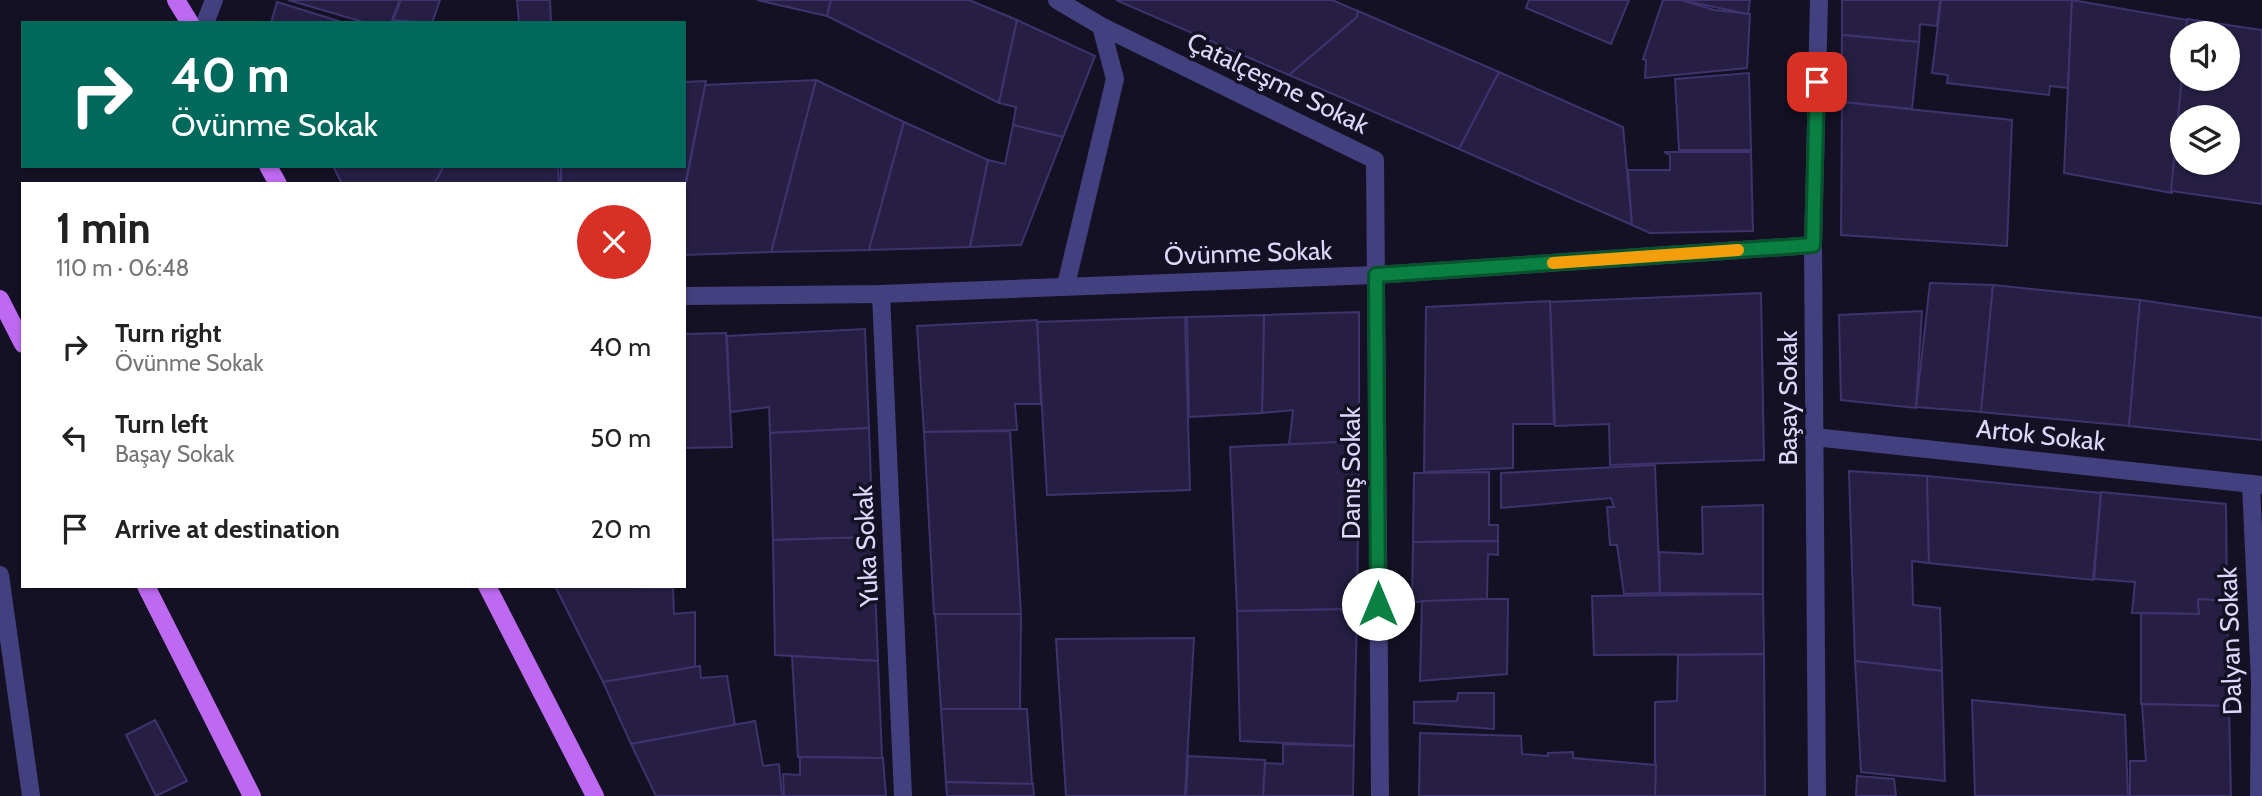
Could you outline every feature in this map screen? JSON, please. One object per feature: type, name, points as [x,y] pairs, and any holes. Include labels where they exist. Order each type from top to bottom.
[{"type":"main road","points":[[176,0],[189,21]]},
{"type":"main road","points":[[0,299],[21,340]]},
{"type":"main road","points":[[146,588],[252,796]]},
{"type":"main road","points":[[488,588],[595,796]]},
{"type":"street","points":[[206,21],[215,0]]},
{"type":"street","name":"Çatalçeşme Sokak","points":[[1056,0],[1101,26],[1375,160],[1376,275]]},
{"type":"street","name":"Başay Sokak","points":[[1817,796],[1813,245],[1818,0]]},
{"type":"street","points":[[1066,285],[1115,79],[1101,26]]},
{"type":"street","name":"Övünme Sokak","points":[[686,296],[881,294],[1376,275],[1813,245]]},
{"type":"street","name":"Danış Sokak","points":[[1376,275],[1380,796]]},
{"type":"street","name":"Yuka Sokak","points":[[881,294],[903,796]]},
{"type":"street","name":"Artok Sokak","points":[[1814,437],[2256,484]]},
{"type":"street","name":"Dalyan Sokak","points":[[2256,484],[2261,681],[2259,796]]},
{"type":"street","points":[[0,575],[31,796]]},
{"type":"building","points":[[288,0],[400,0],[392,21],[360,21]]},
{"type":"building","points":[[401,0],[440,0],[433,21],[393,20]]},
{"type":"building","points":[[517,0],[550,0],[551,21],[519,21]]},
{"type":"building","points":[[757,0],[831,0],[827,16]]},
{"type":"building","points":[[831,0],[969,0],[1017,20],[999,103],[827,16]]},
{"type":"building","points":[[1116,0],[1332,0],[1358,11],[1357,17],[1289,75]]},
{"type":"building","points":[[1529,0],[1629,0],[1611,44],[1526,8]]},
{"type":"building","points":[[1663,0],[1681,0],[1714,10],[1750,14],[1747,68],[1645,78],[1646,60],[1643,59]]},
{"type":"building","points":[[1681,0],[1750,0],[1748,14]]},
{"type":"building","points":[[1842,0],[1940,0],[1937,26],[1920,24],[1919,42],[1842,35]]},
{"type":"building","points":[[1941,0],[2072,0],[2068,88],[2050,86],[2049,95],[1947,83],[1948,75],[1932,73]]},
{"type":"building","points":[[2072,0],[2187,20],[2170,21],[2170,91],[2181,91],[2180,105],[2170,105],[2172,193],[2064,173]]},
{"type":"building","points":[[277,2],[339,21],[272,21]]},
{"type":"building","points":[[1358,11],[1499,72],[1459,149],[1289,75],[1357,17]]},
{"type":"building","points":[[1017,20],[1095,56],[1063,137],[1013,125],[1016,107],[999,103]]},
{"type":"building","points":[[2240,27],[2262,30],[2262,204],[2171,191],[2173,175],[2240,175],[2240,105],[2179,105],[2181,91],[2240,91]]},
{"type":"building","points":[[1842,35],[1919,42],[1912,109],[1841,102]]},
{"type":"building","points":[[1499,72],[1623,127],[1632,225],[1459,149]]},
{"type":"building","points":[[1749,73],[1751,150],[1679,150],[1675,79]]},
{"type":"building","points":[[816,80],[904,122],[869,250],[771,252]]},
{"type":"building","points":[[816,80],[771,252],[686,255],[686,184],[705,85]]},
{"type":"building","points":[[706,81],[686,182],[561,182],[561,168],[686,168],[686,82]]},
{"type":"building","points":[[1842,102],[2012,120],[2007,246],[1841,235]]},
{"type":"building","points":[[904,122],[988,160],[970,247],[869,250]]},
{"type":"building","points":[[1013,125],[1063,137],[1021,245],[970,247],[988,160],[1005,164]]},
{"type":"building","points":[[1664,152],[1751,152],[1753,231],[1650,233],[1632,225],[1628,170],[1670,170],[1670,155]]},
{"type":"building","points":[[334,168],[443,168],[435,182],[341,182]]},
{"type":"building","points":[[443,168],[558,168],[559,182],[435,182]]},
{"type":"building","points":[[1930,283],[1993,285],[1981,412],[1916,407]]},
{"type":"building","points":[[1993,285],[2140,300],[2129,426],[1981,412]]},
{"type":"building","points":[[1761,293],[1764,460],[1610,465],[1609,424],[1555,426],[1550,302]]},
{"type":"building","points":[[2140,300],[2262,318],[2262,440],[2129,426]]},
{"type":"building","points":[[1550,301],[1554,424],[1513,424],[1513,468],[1424,472],[1426,307]]},
{"type":"building","points":[[1922,311],[1916,408],[1841,400],[1839,315]]},
{"type":"building","points":[[1359,312],[1359,441],[1289,445],[1293,410],[1262,413],[1264,315]]},
{"type":"building","points":[[1264,315],[1262,413],[1189,417],[1187,317]]},
{"type":"building","points":[[1185,317],[1190,490],[1047,495],[1037,322]]},
{"type":"building","points":[[1037,320],[1041,404],[1015,404],[1017,430],[924,432],[917,326]]},
{"type":"building","points":[[865,329],[869,428],[770,433],[769,407],[730,412],[727,336]]},
{"type":"building","points":[[726,333],[732,447],[686,448],[686,334]]},
{"type":"building","points":[[869,428],[873,537],[773,540],[770,433]]},
{"type":"building","points":[[1010,431],[1021,614],[934,614],[924,432]]},
{"type":"building","points":[[1359,441],[1357,609],[1237,611],[1230,447]]},
{"type":"building","points":[[1655,465],[1660,593],[1624,594],[1617,545],[1610,545],[1607,507],[1614,507],[1611,498],[1501,508],[1501,473]]},
{"type":"building","points":[[1849,471],[1927,476],[1929,563],[1912,561],[1913,605],[1940,608],[1942,671],[1855,661]]},
{"type":"building","points":[[1489,472],[1489,525],[1498,525],[1498,541],[1413,542],[1414,473]]},
{"type":"building","points":[[1927,476],[2101,493],[2093,580],[1929,563]]},
{"type":"building","points":[[2101,492],[2226,504],[2227,601],[2198,599],[2199,614],[2132,613],[2135,582],[2094,579]]},
{"type":"building","points":[[1763,505],[1763,594],[1660,593],[1659,552],[1703,554],[1702,507]]},
{"type":"building","points":[[873,537],[878,661],[775,655],[773,540]]},
{"type":"building","points":[[1498,541],[1498,555],[1488,554],[1487,599],[1412,602],[1413,542]]},
{"type":"building","points":[[556,588],[673,588],[674,614],[695,612],[695,667],[603,682]]},
{"type":"building","points":[[1763,594],[1764,654],[1594,655],[1592,596]]},
{"type":"building","points":[[1508,599],[1507,674],[1420,681],[1422,601]]},
{"type":"building","points":[[2198,599],[2227,601],[2229,706],[2141,704],[2141,613],[2199,614]]},
{"type":"building","points":[[1357,609],[1354,746],[1240,741],[1237,611]]},
{"type":"building","points":[[935,614],[1021,614],[1020,710],[941,709]]},
{"type":"building","points":[[1194,638],[1185,796],[1066,796],[1056,639]]},
{"type":"building","points":[[1764,654],[1765,796],[1655,796],[1655,702],[1677,701],[1678,655]]},
{"type":"building","points":[[792,656],[878,661],[882,758],[798,757]]},
{"type":"building","points":[[1855,661],[1942,671],[1945,781],[1861,772]]},
{"type":"building","points":[[700,666],[701,678],[727,676],[735,725],[631,744],[603,682]]},
{"type":"building","points":[[1458,693],[1494,693],[1494,729],[1414,723],[1414,702],[1457,701]]},
{"type":"building","points":[[1972,700],[2125,715],[2128,796],[1975,796]]},
{"type":"building","points":[[2142,704],[2229,706],[2231,796],[2130,796],[2130,761],[2146,761]]},
{"type":"building","points":[[941,709],[1027,709],[1032,784],[946,782]]},
{"type":"building","points":[[155,720],[187,781],[156,796],[126,735]]},
{"type":"building","points":[[755,721],[763,766],[779,764],[782,796],[656,796],[631,744]]},
{"type":"building","points":[[1420,733],[1521,736],[1522,754],[1548,756],[1548,753],[1573,752],[1573,758],[1656,765],[1655,796],[1419,796]]},
{"type":"building","points":[[1283,744],[1354,746],[1353,796],[1263,796],[1265,763],[1283,764]]},
{"type":"building","points":[[1188,756],[1265,760],[1263,796],[1186,796]]},
{"type":"building","points":[[800,757],[883,758],[886,796],[784,796],[783,774],[800,775]]},
{"type":"building","points":[[1857,776],[1894,779],[1896,796],[1856,796]]},
{"type":"building","points":[[946,782],[1033,784],[1034,796],[947,796]]},
{"type":"slow traffic","points":[[1553,263],[1738,250]]},
{"type":"route","points":[[1378,604],[1376,275],[1813,245],[1817,82]]}]
